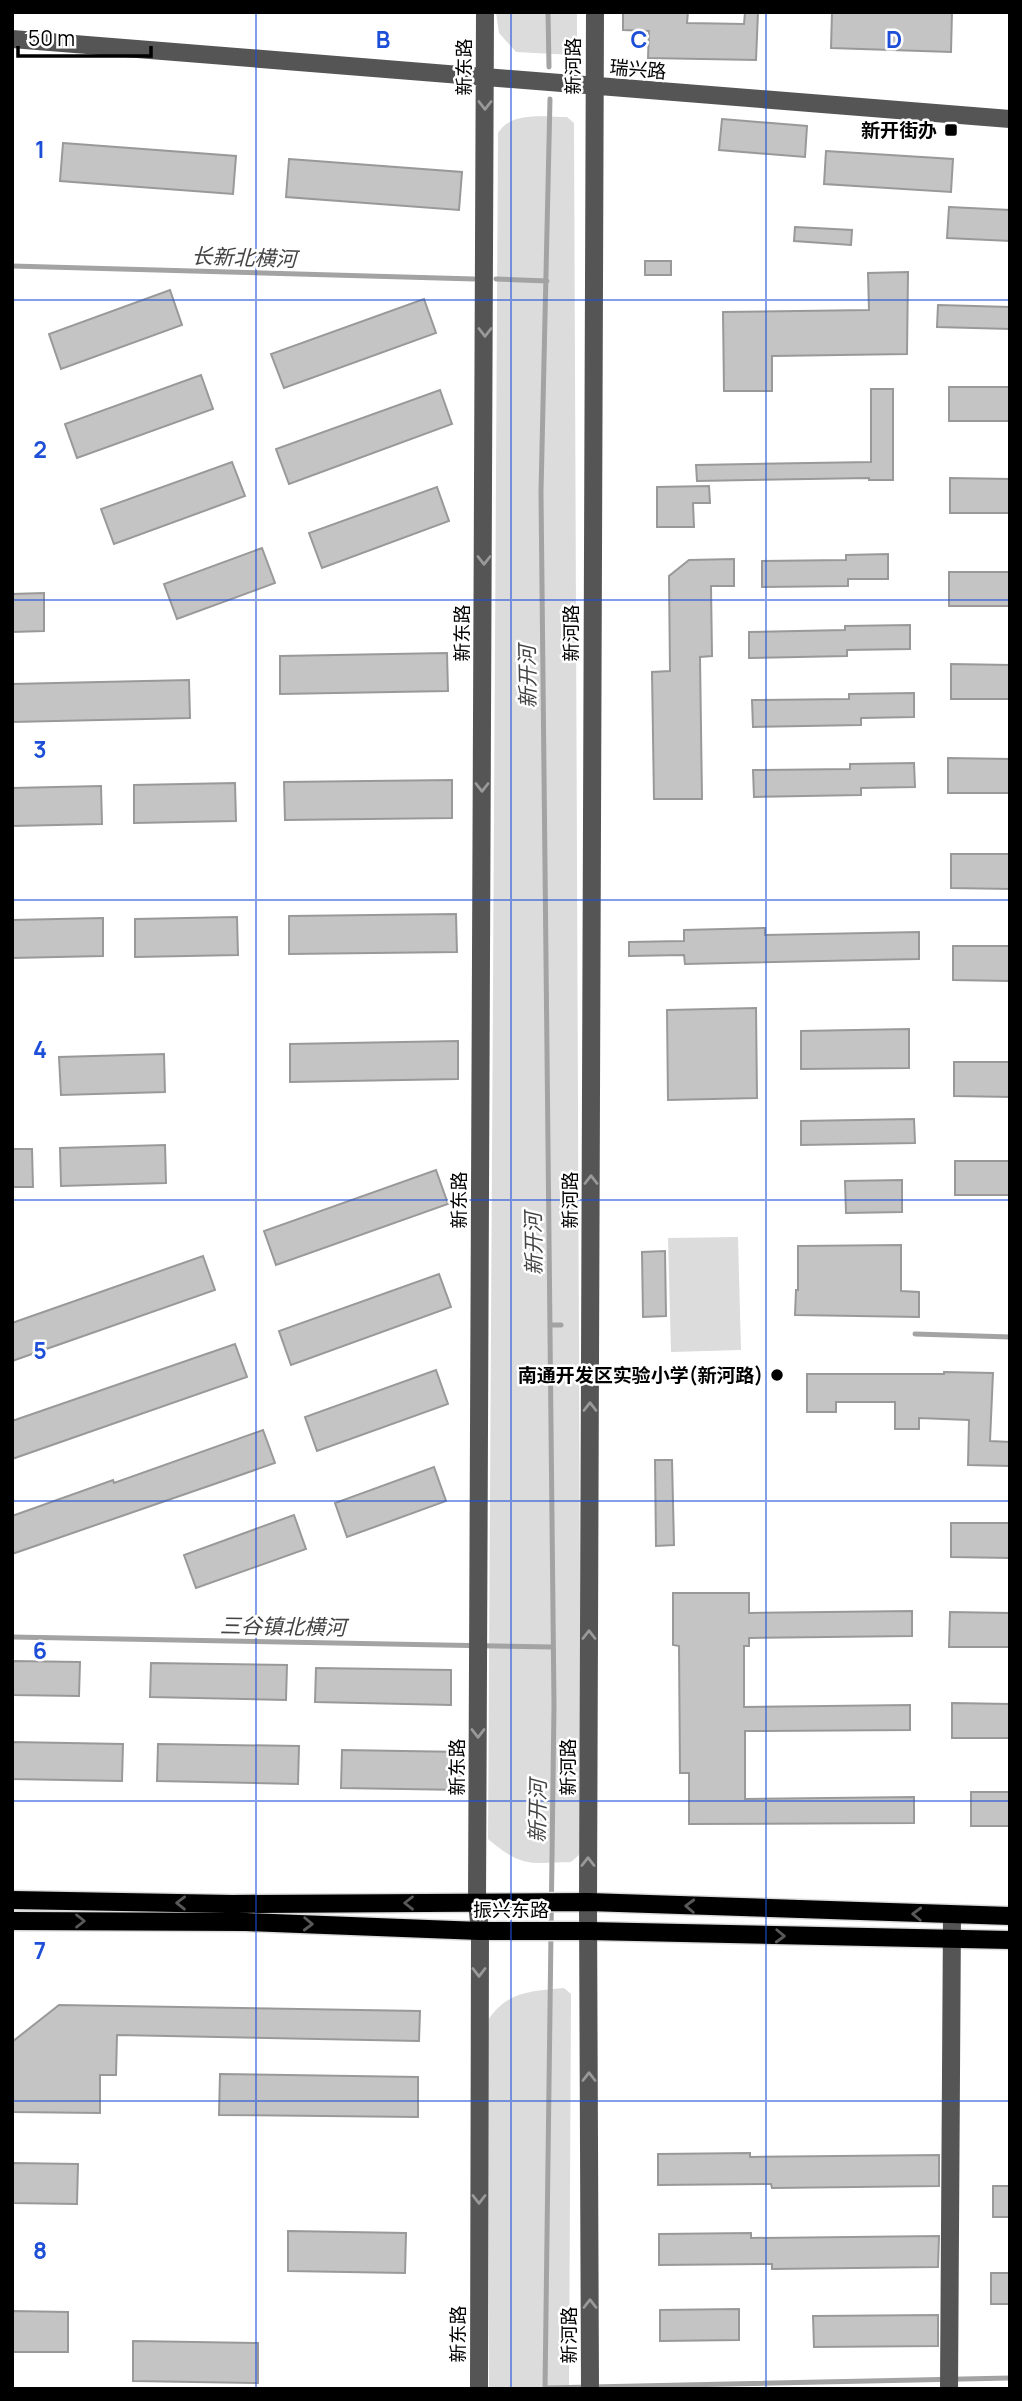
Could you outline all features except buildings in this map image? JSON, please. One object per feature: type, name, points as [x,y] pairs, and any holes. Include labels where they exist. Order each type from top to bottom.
[{"type":"main road","name":"振兴东路","points":[[12,1900],[232,1904],[588,1902],[1010,1916]]},
{"type":"main road","name":"振兴东路","points":[[12,1921],[246,1922],[480,1931],[569,1930],[1010,1940]]},
{"type":"street","name":"新东路","points":[[479,2389],[480,1931],[477,1903],[485,12]]},
{"type":"street","name":"新河路","points":[[590,2381],[588,1902],[595,12]]},
{"type":"street","name":"瑞兴路","points":[[12,39],[1010,119]]},
{"type":"street","points":[[949,2389],[952,1915]]},
{"type":"shaded area","points":[[496,12],[577,12],[577,49],[573,55],[516,52],[499,33]]},
{"type":"shaded area","points":[[567,117],[574,123],[581,1846],[579,1855],[571,1862],[535,1863],[510,1855],[488,1839],[498,133],[511,121],[520,118]]},
{"type":"shaded area","points":[[738,1237],[741,1350],[671,1352],[668,1238]]},
{"type":"shaded area","points":[[564,1988],[571,1994],[569,2389],[489,2389],[488,2020],[503,2003],[521,1994]]},
{"type":"waterway","name":"新开河","points":[[548,12],[549,67]]},
{"type":"waterway","name":"新开河","points":[[545,2389],[554,1705],[541,492],[550,99]]},
{"type":"waterway","name":"长新北横河","points":[[12,266],[474,279]]},
{"type":"waterway","name":"长新北横河","points":[[496,279],[547,281]]},
{"type":"waterway","points":[[550,1325],[561,1325]]},
{"type":"waterway","points":[[915,1334],[1010,1337]]},
{"type":"waterway","name":"三谷镇北横河","points":[[12,1637],[553,1647]]},
{"type":"waterway","points":[[545,2388],[1010,2378]]},
{"type":"place","name":"新开街办","points":[[951,130]]},
{"type":"place","name":"南通开发区实验小学(新河路)","points":[[777,1375]]}]
